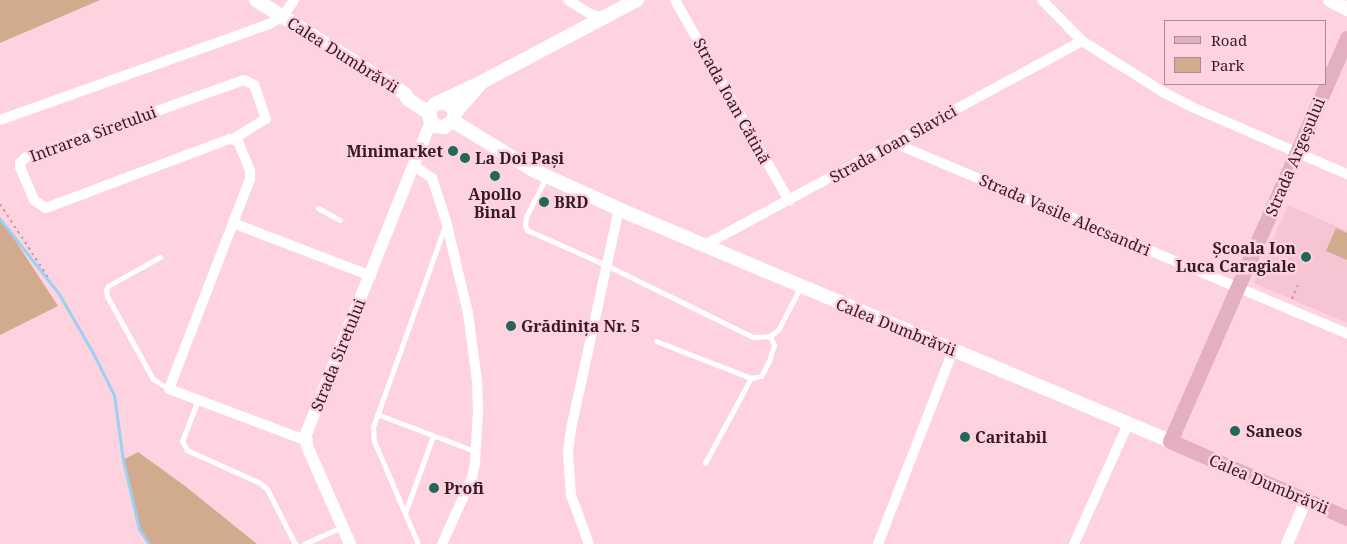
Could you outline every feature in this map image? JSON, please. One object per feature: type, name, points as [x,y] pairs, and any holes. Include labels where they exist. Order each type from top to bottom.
[{"type":"main road","name":"Calea Dumbrăvii","points":[[256,0],[405,94],[409,100],[434,113],[451,105],[454,117],[546,177],[800,288],[1170,441],[1347,518]]},
{"type":"main road","points":[[480,83],[447,126],[434,113],[480,83],[637,0]]},
{"type":"main road","points":[[1330,0],[1347,8]]},
{"type":"main road","name":"Strada Argeșului","points":[[1170,441],[1298,154],[1347,38]]},
{"type":"street","points":[[0,120],[269,24],[283,16],[294,0]]},
{"type":"street","points":[[568,0],[590,14],[603,18]]},
{"type":"street","name":"Strada Ioan Cătină","points":[[675,0],[788,201]]},
{"type":"street","points":[[1042,0],[1082,41],[1163,92],[1192,107],[1347,174]]},
{"type":"street","name":"Strada Ioan Slavici","points":[[703,246],[1082,41]]},
{"type":"street","name":"Intrarea Siretului","points":[[244,80],[254,85],[266,119],[235,138],[46,208],[34,200],[20,167],[20,163],[24,158],[244,80]]},
{"type":"street","name":"Strada Siretului","points":[[305,440],[434,113]]},
{"type":"street","points":[[235,138],[241,144],[250,174],[169,389],[305,440],[350,544]]},
{"type":"street","name":"Strada Vasile Alecsandri","points":[[894,143],[1347,333]]},
{"type":"street","points":[[414,166],[432,178],[446,221],[463,288],[474,350],[478,411],[477,452],[472,478],[442,544]]},
{"type":"street","points":[[589,544],[571,495],[568,453],[571,429],[619,209]]},
{"type":"street","points":[[233,223],[371,276]]},
{"type":"street","points":[[878,544],[953,351]]},
{"type":"street","points":[[1074,544],[1128,424]]},
{"type":"street","points":[[1287,544],[1306,500]]},
{"type":"lane","points":[[546,177],[526,217],[525,225],[527,230],[606,265],[753,337],[770,336],[778,330],[800,288]]},
{"type":"lane","points":[[318,208],[340,220]]},
{"type":"lane","points":[[418,544],[374,442],[373,427],[446,221]]},
{"type":"lane","points":[[160,257],[108,286],[106,290],[107,296],[153,379],[169,389]]},
{"type":"lane","points":[[656,341],[751,378],[761,376],[769,362],[774,345],[770,336]]},
{"type":"lane","points":[[706,463],[751,378]]},
{"type":"lane","points":[[198,400],[182,441],[183,445],[187,450],[260,483],[267,489],[295,544]]},
{"type":"lane","points":[[377,414],[477,452]]},
{"type":"lane","points":[[405,513],[433,436]]},
{"type":"lane","points":[[304,544],[342,527]]},
{"type":"path","points":[[0,204],[50,280]]},
{"type":"path","points":[[1292,299],[1298,285]]},
{"type":"shaded area","name":"Școala Ion Luca Caragiale","points":[[1288,205],[1347,231],[1347,323],[1254,283]]},
{"type":"green space","points":[[0,0],[100,0],[0,43]]},
{"type":"green space","points":[[0,217],[58,306],[0,335]]},
{"type":"green space","points":[[1336,228],[1347,233],[1347,260],[1326,251]]},
{"type":"green space","points":[[138,452],[185,486],[257,544],[149,544],[139,529],[123,460]]},
{"type":"waterway","points":[[0,219],[59,294],[93,353],[114,395],[123,460],[139,529],[149,544]]},
{"type":"place","name":"Minimarket","points":[[453,151]]},
{"type":"place","name":"La Doi Pași","points":[[465,158]]},
{"type":"place","name":"Apollo Binal","points":[[495,176]]},
{"type":"place","name":"BRD","points":[[544,202]]},
{"type":"place","name":"Școala Ion Luca Caragiale","points":[[1306,257]]},
{"type":"place","name":"Grădinița Nr. 5","points":[[511,326]]},
{"type":"place","name":"Saneos","points":[[1235,431]]},
{"type":"place","name":"Caritabil","points":[[965,437]]},
{"type":"place","name":"Profi","points":[[434,488]]}]
